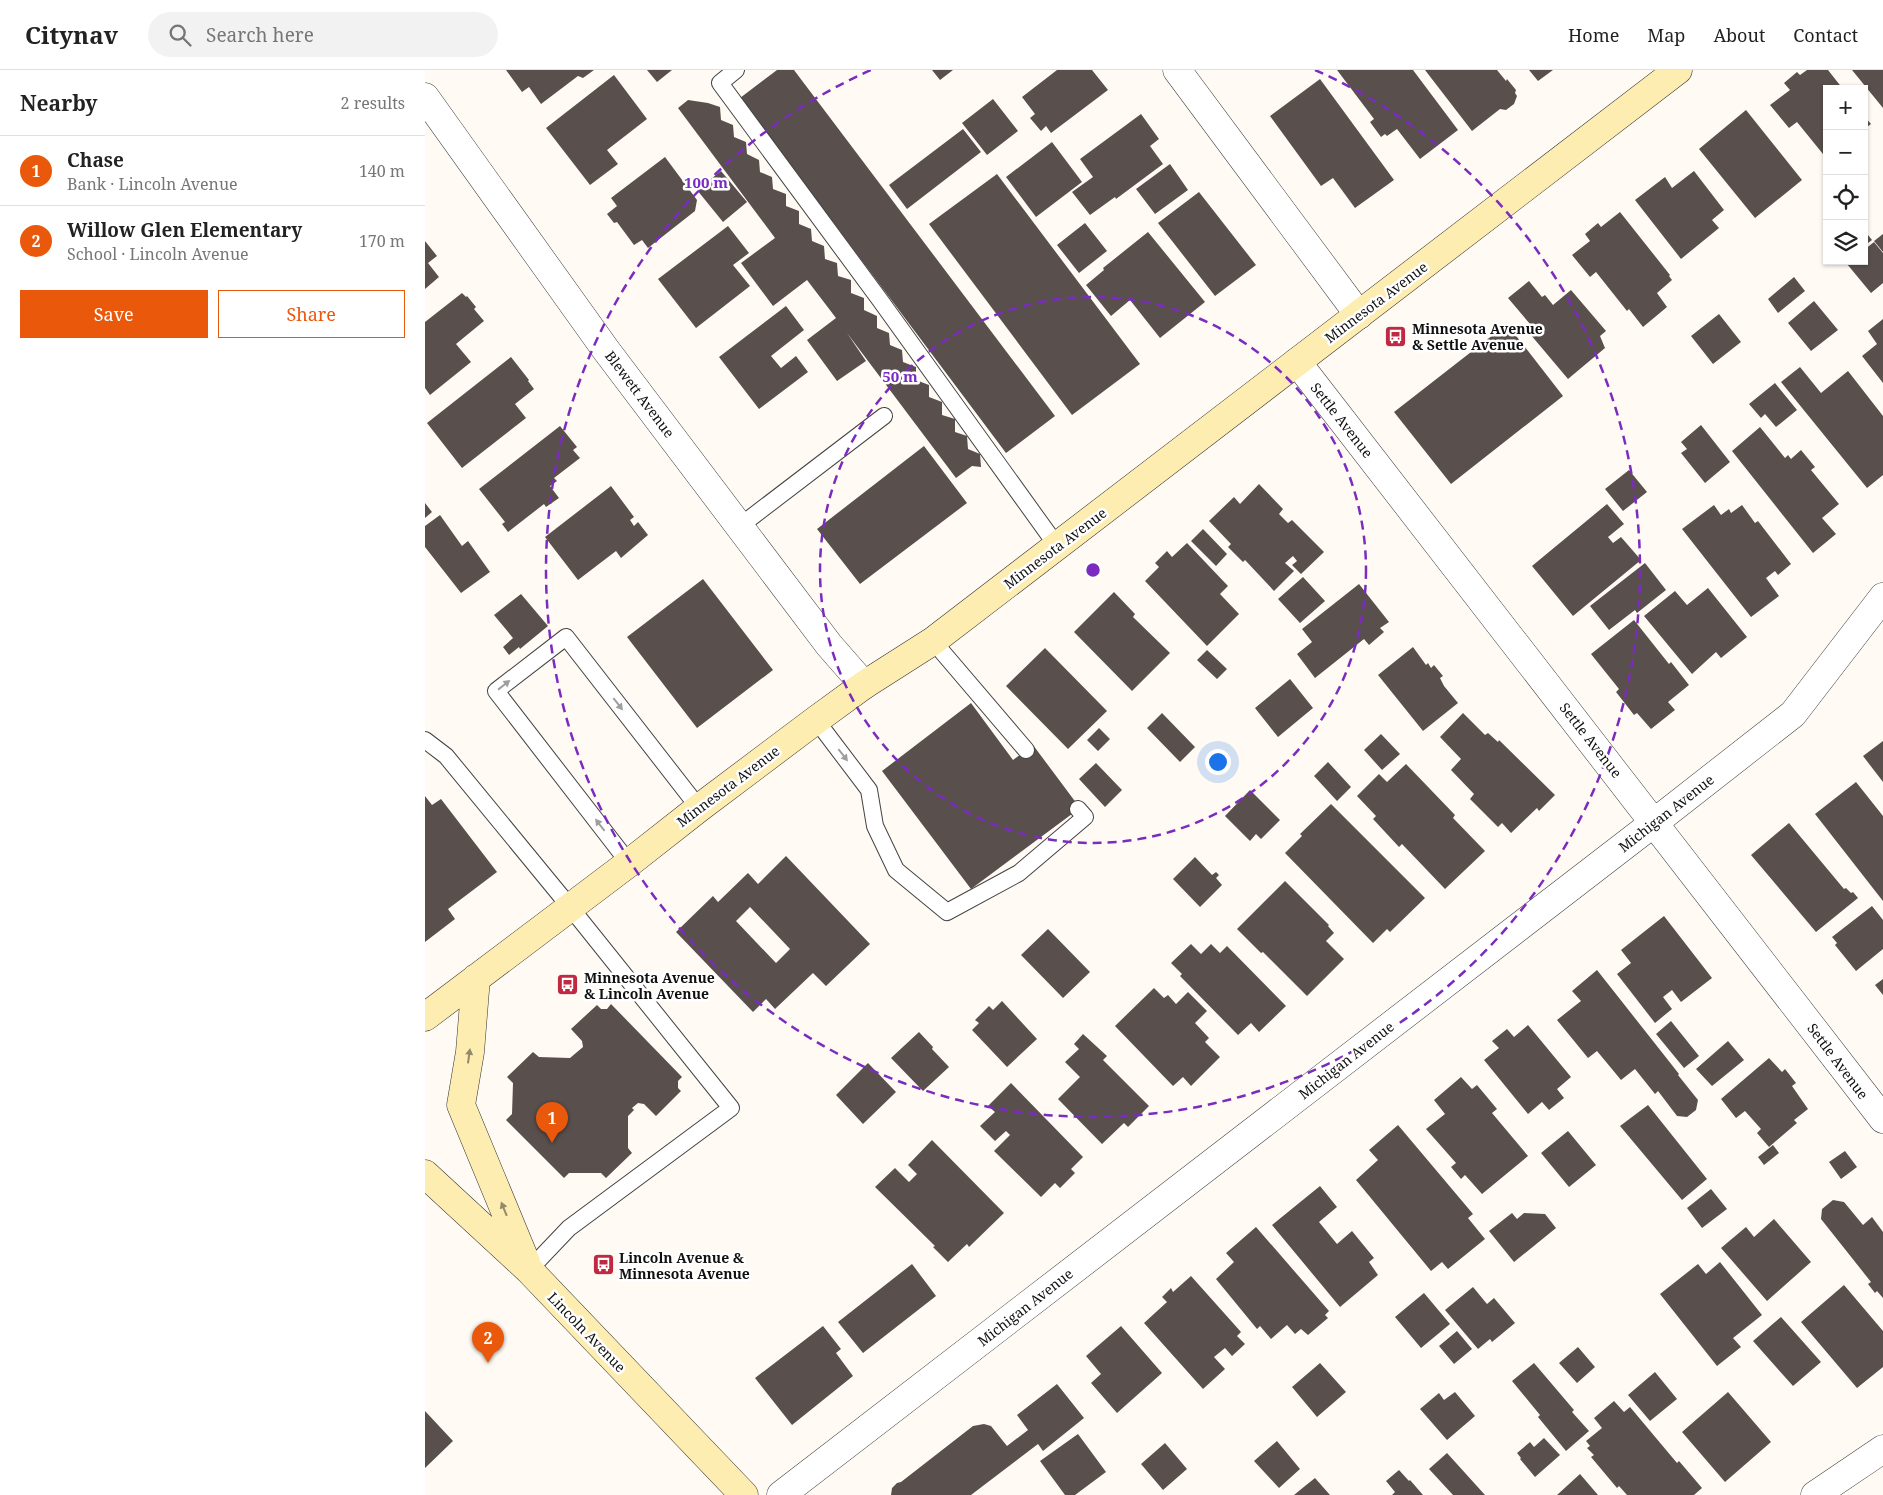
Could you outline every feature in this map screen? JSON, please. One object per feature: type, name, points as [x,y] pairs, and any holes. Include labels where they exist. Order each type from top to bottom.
[{"type":"main road","name":"Minnesota Avenue","points":[[425,1017],[816,720],[864,685],[933,641],[1678,70]]},
{"type":"main road","points":[[476,978],[470,1052],[461,1105],[529,1270]]},
{"type":"main road","name":"Lincoln Avenue","points":[[425,1174],[529,1270],[744,1495]]},
{"type":"street","points":[[1177,70],[1359,315]]},
{"type":"street","name":"Blewett Avenue","points":[[425,97],[606,350],[829,645],[864,685]]},
{"type":"street","name":"Settle Avenue","points":[[1297,362],[1655,822],[1883,1119]]},
{"type":"street","name":"Michigan Avenue","points":[[781,1495],[1793,714],[1883,597]]},
{"type":"street","points":[[1815,1495],[1883,1449]]},
{"type":"lane","points":[[736,70],[720,83],[874,292],[1057,546]]},
{"type":"lane","points":[[739,526],[885,416]]},
{"type":"lane","points":[[629,863],[496,691],[566,637],[699,808]]},
{"type":"lane","points":[[933,641],[1026,750]]},
{"type":"lane","points":[[816,720],[869,790],[875,826],[896,870],[947,912],[1019,873],[1085,817],[1078,809]]},
{"type":"lane","points":[[425,740],[446,756],[731,1108],[569,1228],[529,1270]]},
{"type":"building","points":[[506,70],[594,70],[583,78],[578,76],[541,104],[529,87],[522,92]]},
{"type":"building","points":[[647,70],[672,70],[657,82]]},
{"type":"building","points":[[777,70],[794,70],[1055,416],[1006,453],[740,98]]},
{"type":"building","points":[[932,70],[953,70],[940,80]]},
{"type":"building","points":[[1057,70],[1092,70],[1108,90],[1051,133],[1046,126],[1041,131],[1030,118],[1035,114],[1022,97]]},
{"type":"building","points":[[1337,70],[1413,70],[1458,130],[1420,159],[1397,129],[1387,136],[1385,134],[1381,137],[1370,122],[1374,119]]},
{"type":"building","points":[[1425,70],[1497,70],[1516,90],[1517,96],[1514,104],[1506,110],[1500,109],[1472,131]]},
{"type":"building","points":[[1529,70],[1553,70],[1538,81]]},
{"type":"building","points":[[1807,70],[1828,70],[1840,85],[1823,85],[1823,154],[1797,122],[1789,128],[1770,105],[1790,90],[1784,83],[1797,72],[1800,75]]},
{"type":"building","points":[[1852,70],[1883,70],[1883,108],[1868,90],[1868,85],[1864,85]]},
{"type":"building","points":[[614,75],[647,119],[607,150],[618,164],[590,185],[546,128]]},
{"type":"building","points":[[1320,79],[1394,180],[1355,208],[1333,178],[1321,186],[1270,116]]},
{"type":"building","points":[[993,99],[1018,131],[987,155],[962,123]]},
{"type":"building","points":[[688,100],[720,107],[721,120],[733,125],[734,137],[746,142],[747,154],[759,160],[760,172],[772,177],[773,189],[786,194],[786,206],[799,211],[799,224],[811,229],[812,241],[824,246],[825,259],[837,263],[838,276],[851,280],[851,293],[864,298],[864,310],[877,316],[877,328],[889,333],[890,345],[902,350],[903,362],[916,367],[916,380],[929,385],[929,397],[942,402],[942,415],[955,419],[955,432],[967,436],[968,449],[980,454],[981,467],[972,466],[956,478],[847,333],[866,361],[837,381],[807,340],[836,318],[807,280],[773,306],[741,263],[775,238],[678,108]]},
{"type":"building","points":[[1746,110],[1802,180],[1755,218],[1699,149]]},
{"type":"building","points":[[1141,114],[1159,139],[1150,146],[1163,164],[1116,199],[1115,197],[1090,215],[1072,192],[1093,177],[1080,159]]},
{"type":"building","points":[[963,129],[981,152],[907,209],[889,185]]},
{"type":"building","points":[[1052,142],[1082,182],[1036,217],[1006,177]]},
{"type":"building","points":[[665,157],[697,200],[695,211],[648,248],[642,240],[634,245],[617,222],[614,223],[607,214],[617,206],[611,198]]},
{"type":"building","points":[[1170,164],[1188,190],[1155,214],[1136,189]]},
{"type":"building","points":[[721,171],[747,202],[723,222],[697,190]]},
{"type":"building","points":[[1694,171],[1724,210],[1712,220],[1719,228],[1681,259],[1635,200],[1665,177],[1672,188]]},
{"type":"building","points":[[997,174],[1140,364],[1072,415],[929,224]]},
{"type":"building","points":[[1199,192],[1256,265],[1215,296],[1158,223]]},
{"type":"building","points":[[1620,212],[1672,280],[1657,293],[1667,307],[1643,327],[1629,309],[1627,311],[1596,272],[1590,277],[1572,255],[1590,241],[1585,234],[1598,223],[1601,227]]},
{"type":"building","points":[[1085,223],[1107,251],[1079,273],[1057,245]]},
{"type":"building","points":[[728,226],[749,253],[733,265],[750,286],[696,328],[658,279]]},
{"type":"building","points":[[1148,232],[1205,302],[1160,338],[1130,300],[1111,316],[1086,285],[1104,270],[1103,268]]},
{"type":"building","points":[[1883,234],[1883,252],[1874,241]]},
{"type":"building","points":[[1868,235],[1872,240],[1868,243]]},
{"type":"building","points":[[425,241],[437,256],[428,263],[439,277],[425,289]]},
{"type":"building","points":[[1874,242],[1883,253],[1883,283],[1871,293],[1848,265],[1868,265],[1868,247]]},
{"type":"building","points":[[1794,277],[1805,291],[1778,313],[1768,299]]},
{"type":"building","points":[[1529,281],[1542,297],[1545,295],[1553,305],[1571,290],[1606,331],[1600,336],[1605,348],[1568,379],[1525,328],[1530,324],[1508,298]]},
{"type":"building","points":[[462,293],[476,307],[474,309],[484,321],[456,344],[471,362],[430,395],[425,388],[425,322]]},
{"type":"building","points":[[1814,301],[1838,330],[1811,351],[1788,323]]},
{"type":"building","points":[[786,306],[804,330],[771,356],[781,368],[796,356],[808,372],[759,409],[719,357]]},
{"type":"building","points":[[1719,314],[1741,342],[1713,364],[1691,336]]},
{"type":"building","points":[[1883,319],[1883,383],[1862,356],[1877,344],[1868,331]]},
{"type":"building","points":[[1507,324],[1563,396],[1451,484],[1394,412]]},
{"type":"building","points":[[511,357],[534,389],[515,404],[526,418],[462,468],[427,423]]},
{"type":"building","points":[[1800,367],[1821,393],[1848,371],[1883,416],[1883,475],[1867,488],[1781,382]]},
{"type":"building","points":[[1775,383],[1797,410],[1776,427],[1765,414],[1761,418],[1749,404]]},
{"type":"building","points":[[1701,425],[1730,462],[1705,483],[1681,453],[1687,449],[1681,442]]},
{"type":"building","points":[[560,426],[577,447],[573,450],[580,458],[554,478],[557,481],[550,486],[559,498],[546,507],[544,504],[508,532],[502,524],[505,522],[479,489]]},
{"type":"building","points":[[1760,427],[1785,458],[1788,455],[1791,459],[1801,450],[1815,467],[1811,470],[1839,504],[1822,518],[1836,534],[1813,553],[1732,451]]},
{"type":"building","points":[[924,446],[967,503],[860,584],[817,529]]},
{"type":"building","points":[[1629,470],[1647,492],[1623,511],[1605,489]]},
{"type":"building","points":[[1259,484],[1283,509],[1279,514],[1288,523],[1292,520],[1324,552],[1301,574],[1292,565],[1297,561],[1293,556],[1285,563],[1294,571],[1274,591],[1245,560],[1243,562],[1228,547],[1231,544],[1209,521],[1234,497],[1240,504]]},
{"type":"building","points":[[611,486],[634,517],[630,520],[634,526],[638,522],[648,535],[621,558],[616,551],[578,580],[545,537]]},
{"type":"building","points":[[425,503],[432,512],[425,518]]},
{"type":"building","points":[[1607,504],[1624,524],[1608,537],[1613,543],[1621,537],[1641,560],[1573,616],[1532,566]]},
{"type":"building","points":[[1714,505],[1721,515],[1729,509],[1731,513],[1742,505],[1755,523],[1758,521],[1791,564],[1778,575],[1775,571],[1766,578],[1779,596],[1751,617],[1682,529]]},
{"type":"building","points":[[440,515],[462,546],[468,541],[490,572],[461,593],[425,547],[425,526]]},
{"type":"building","points":[[1203,529],[1227,554],[1216,566],[1191,541]]},
{"type":"building","points":[[1187,543],[1228,586],[1220,594],[1239,614],[1207,646],[1145,581],[1159,567],[1155,563],[1167,551],[1172,557]]},
{"type":"building","points":[[1645,563],[1666,590],[1637,613],[1635,610],[1609,630],[1590,606]]},
{"type":"building","points":[[1303,577],[1325,601],[1300,623],[1278,599]]},
{"type":"building","points":[[703,579],[773,670],[697,728],[627,637]]},
{"type":"building","points":[[1359,584],[1389,622],[1380,628],[1384,632],[1369,645],[1364,639],[1315,678],[1297,654],[1312,642],[1302,629]]},
{"type":"building","points":[[1708,588],[1747,637],[1721,658],[1716,652],[1692,674],[1644,616],[1675,591],[1687,605]]},
{"type":"building","points":[[1114,592],[1135,614],[1133,617],[1170,653],[1132,691],[1074,632]]},
{"type":"building","points":[[521,594],[548,626],[520,649],[519,647],[509,655],[503,647],[513,638],[494,615]]},
{"type":"building","points":[[1634,620],[1669,664],[1671,662],[1689,685],[1668,702],[1675,710],[1651,729],[1637,713],[1634,715],[1616,692],[1619,689],[1591,654]]},
{"type":"building","points":[[1413,647],[1426,665],[1428,663],[1431,668],[1434,665],[1443,676],[1440,678],[1444,686],[1458,703],[1423,731],[1378,675]]},
{"type":"building","points":[[1045,648],[1107,711],[1068,749],[1006,686]]},
{"type":"building","points":[[1207,650],[1227,669],[1217,679],[1197,660]]},
{"type":"building","points":[[1290,679],[1313,708],[1278,737],[1255,708]]},
{"type":"building","points":[[971,703],[1013,760],[1033,745],[1080,808],[971,889],[882,771]]},
{"type":"building","points":[[1162,713],[1195,747],[1180,762],[1147,728]]},
{"type":"building","points":[[1463,713],[1485,735],[1488,733],[1498,742],[1499,740],[1555,795],[1539,811],[1537,808],[1511,833],[1502,823],[1498,827],[1470,799],[1474,794],[1451,770],[1461,759],[1440,737]]},
{"type":"building","points":[[1099,728],[1110,739],[1098,751],[1087,740]]},
{"type":"building","points":[[1381,734],[1400,754],[1382,770],[1364,750]]},
{"type":"building","points":[[1883,741],[1883,782],[1863,756]]},
{"type":"building","points":[[1328,762],[1351,787],[1337,801],[1314,776]]},
{"type":"building","points":[[1096,763],[1122,790],[1105,807],[1079,779]]},
{"type":"building","points":[[1406,764],[1455,815],[1453,818],[1485,851],[1445,889],[1402,844],[1399,847],[1373,819],[1376,816],[1357,796],[1379,774],[1387,782]]},
{"type":"building","points":[[1856,782],[1883,816],[1883,901],[1815,814]]},
{"type":"building","points":[[1250,790],[1280,820],[1261,839],[1256,834],[1250,841],[1225,816]]},
{"type":"building","points":[[425,796],[432,805],[441,799],[497,872],[448,909],[455,919],[425,942]]},
{"type":"building","points":[[1331,804],[1425,898],[1390,932],[1387,929],[1373,943],[1285,853],[1302,836],[1300,834]]},
{"type":"building","points":[[1789,823],[1844,889],[1846,888],[1851,893],[1853,892],[1858,898],[1816,932],[1751,855]]},
{"type":"building","points":[[786,856],[870,944],[826,986],[813,973],[775,1009],[766,999],[753,1012],[676,932],[713,896],[718,902],[748,873],[758,884]],"holes":[[[750,907],[790,949],[776,963],[736,921]]]},
{"type":"building","points":[[1195,857],[1212,875],[1216,872],[1219,875],[1216,878],[1222,885],[1200,907],[1173,879]]},
{"type":"building","points":[[1285,881],[1329,925],[1334,933],[1326,941],[1344,959],[1307,996],[1237,929]]},
{"type":"building","points":[[1872,906],[1883,920],[1883,949],[1856,971],[1835,945],[1837,943],[1832,937]]},
{"type":"building","points":[[1664,916],[1712,978],[1681,1002],[1672,990],[1663,997],[1672,1009],[1655,1023],[1617,974],[1631,963],[1621,950]]},
{"type":"building","points":[[1048,929],[1090,972],[1063,998],[1021,955]]},
{"type":"building","points":[[1191,944],[1201,954],[1211,944],[1220,953],[1227,946],[1286,1006],[1259,1032],[1251,1023],[1238,1035],[1180,976],[1182,974],[1171,963]]},
{"type":"building","points":[[1597,970],[1698,1100],[1696,1110],[1687,1117],[1677,1116],[1658,1091],[1655,1094],[1635,1069],[1621,1080],[1597,1051],[1588,1058],[1557,1020],[1581,1001],[1572,991]]},
{"type":"building","points":[[1883,979],[1883,995],[1875,985]]},
{"type":"building","points":[[1154,988],[1164,998],[1168,995],[1176,1004],[1188,992],[1207,1011],[1195,1023],[1209,1038],[1205,1042],[1220,1057],[1191,1086],[1183,1077],[1173,1086],[1115,1026]]},
{"type":"building","points":[[1002,1001],[1037,1039],[1007,1067],[972,1030],[979,1023],[975,1020],[989,1006],[993,1010]]},
{"type":"building","points":[[611,1004],[682,1077],[678,1081],[678,1088],[681,1091],[656,1116],[644,1104],[638,1103],[632,1108],[634,1110],[628,1116],[628,1148],[632,1153],[606,1178],[601,1173],[569,1173],[564,1178],[506,1120],[512,1114],[513,1083],[507,1077],[533,1052],[539,1057],[570,1058],[583,1047],[582,1041],[571,1029],[597,1005],[601,1009],[607,1009]]},
{"type":"building","points":[[1671,1021],[1699,1056],[1684,1068],[1656,1034]]},
{"type":"building","points":[[1528,1025],[1571,1077],[1557,1089],[1564,1098],[1549,1110],[1542,1102],[1528,1114],[1484,1060],[1499,1048],[1492,1041],[1507,1029],[1514,1037]]},
{"type":"building","points":[[919,1032],[949,1067],[923,1091],[891,1058]]},
{"type":"building","points":[[1083,1034],[1107,1056],[1103,1060],[1149,1106],[1128,1127],[1124,1123],[1102,1144],[1058,1099],[1080,1077],[1065,1062],[1079,1049],[1074,1044]]},
{"type":"building","points":[[1728,1041],[1744,1060],[1712,1086],[1696,1069]]},
{"type":"building","points":[[1769,1058],[1782,1072],[1785,1069],[1796,1083],[1792,1086],[1808,1109],[1794,1120],[1797,1123],[1769,1147],[1757,1133],[1761,1129],[1745,1111],[1736,1118],[1721,1099]]},
{"type":"building","points":[[868,1063],[896,1092],[863,1124],[836,1095]]},
{"type":"building","points":[[1461,1077],[1472,1089],[1477,1085],[1497,1109],[1492,1113],[1528,1156],[1482,1194],[1465,1175],[1461,1179],[1451,1167],[1456,1163],[1426,1129],[1445,1114],[1434,1100]]},
{"type":"building","points":[[1011,1083],[1083,1157],[1071,1169],[1075,1173],[1060,1188],[1055,1183],[1041,1197],[994,1151],[1010,1135],[1006,1131],[995,1141],[980,1126],[995,1112],[988,1106]]},
{"type":"building","points":[[1648,1105],[1707,1179],[1682,1200],[1620,1126]]},
{"type":"building","points":[[1398,1125],[1473,1214],[1468,1218],[1485,1239],[1448,1269],[1442,1262],[1431,1271],[1356,1180],[1378,1160],[1369,1150]]},
{"type":"building","points":[[1568,1131],[1596,1165],[1569,1187],[1541,1153]]},
{"type":"building","points":[[932,1140],[1004,1213],[969,1247],[967,1244],[948,1262],[933,1247],[935,1246],[875,1187],[895,1168],[909,1182],[917,1174],[908,1165]]},
{"type":"building","points":[[1773,1145],[1779,1153],[1764,1165],[1758,1157]]},
{"type":"building","points":[[1845,1151],[1857,1167],[1841,1179],[1829,1162]]},
{"type":"building","points":[[1320,1186],[1337,1207],[1319,1222],[1337,1244],[1352,1231],[1374,1258],[1369,1262],[1378,1275],[1340,1307],[1272,1225]]},
{"type":"building","points":[[1711,1189],[1727,1209],[1702,1228],[1687,1208]]},
{"type":"building","points":[[1833,1200],[1844,1202],[1863,1225],[1872,1217],[1883,1232],[1883,1298],[1877,1291],[1875,1293],[1868,1284],[1871,1282],[1821,1219],[1822,1209]]},
{"type":"building","points":[[1512,1213],[1517,1219],[1524,1213],[1545,1214],[1556,1228],[1514,1262],[1489,1231]]},
{"type":"building","points":[[1774,1219],[1811,1262],[1767,1301],[1721,1248],[1746,1227],[1754,1237]]},
{"type":"building","points":[[1256,1227],[1329,1311],[1325,1315],[1328,1318],[1308,1335],[1301,1329],[1295,1334],[1287,1325],[1271,1339],[1260,1326],[1257,1329],[1216,1279],[1234,1262],[1226,1253]]},
{"type":"building","points":[[1720,1262],[1762,1315],[1733,1338],[1741,1347],[1717,1366],[1660,1294],[1698,1264],[1706,1274]]},
{"type":"building","points":[[912,1264],[936,1296],[863,1353],[838,1322]]},
{"type":"building","points":[[1191,1276],[1241,1332],[1237,1336],[1245,1344],[1232,1356],[1225,1348],[1214,1357],[1225,1369],[1203,1389],[1144,1323],[1167,1302],[1162,1297],[1171,1288],[1173,1292]]},
{"type":"building","points":[[1844,1285],[1883,1331],[1883,1367],[1857,1388],[1801,1322]]},
{"type":"building","points":[[1473,1287],[1487,1304],[1494,1298],[1515,1323],[1492,1342],[1490,1339],[1478,1349],[1445,1310]]},
{"type":"building","points":[[1424,1293],[1450,1324],[1421,1348],[1395,1317]]},
{"type":"building","points":[[1781,1317],[1821,1362],[1793,1386],[1753,1341]]},
{"type":"building","points":[[823,1326],[841,1349],[836,1353],[853,1376],[792,1425],[755,1378]]},
{"type":"building","points":[[1121,1326],[1162,1373],[1117,1413],[1091,1383],[1101,1374],[1086,1356]]},
{"type":"building","points":[[1457,1331],[1472,1349],[1454,1364],[1439,1346]]},
{"type":"building","points":[[1578,1347],[1595,1367],[1577,1383],[1559,1363]]},
{"type":"building","points":[[1320,1363],[1346,1392],[1317,1417],[1292,1387]]},
{"type":"building","points":[[1534,1363],[1574,1410],[1572,1412],[1589,1431],[1566,1451],[1512,1381]]},
{"type":"building","points":[[1655,1372],[1677,1399],[1650,1421],[1628,1395]]},
{"type":"building","points":[[1057,1384],[1084,1418],[1043,1451],[1038,1444],[971,1495],[891,1495],[892,1488],[897,1483],[901,1482],[973,1426],[984,1424],[991,1426],[1007,1446],[1028,1430],[1017,1415]]},
{"type":"building","points":[[1455,1392],[1475,1416],[1447,1440],[1420,1409],[1439,1393],[1444,1400]]},
{"type":"building","points":[[1728,1392],[1771,1442],[1725,1482],[1682,1432]]},
{"type":"building","points":[[1614,1401],[1624,1412],[1630,1407],[1677,1463],[1679,1461],[1702,1488],[1694,1495],[1627,1495],[1619,1486],[1617,1488],[1591,1457],[1594,1455],[1587,1448],[1590,1446],[1586,1441],[1602,1428],[1594,1418]]},
{"type":"building","points":[[425,1411],[453,1441],[425,1468]]},
{"type":"building","points":[[1078,1434],[1106,1472],[1075,1495],[1065,1495],[1040,1461]]},
{"type":"building","points":[[1544,1438],[1560,1455],[1535,1477],[1517,1453],[1530,1442],[1534,1447]]},
{"type":"building","points":[[1277,1441],[1300,1469],[1279,1488],[1254,1461]]},
{"type":"building","points":[[1165,1443],[1187,1469],[1163,1490],[1141,1464]]},
{"type":"building","points":[[1447,1453],[1485,1495],[1453,1495],[1429,1469]]},
{"type":"building","points":[[1399,1470],[1423,1495],[1392,1495],[1395,1492],[1386,1481]]},
{"type":"building","points":[[1580,1474],[1598,1495],[1557,1495]]},
{"type":"building","points":[[1315,1478],[1330,1495],[1294,1495],[1305,1486]]},
{"type":"place","name":"Minnesota Avenue & Settle Avenue","points":[[1396,336]]},
{"type":"place","name":"Minnesota Avenue & Lincoln Avenue","points":[[568,985]]},
{"type":"place","name":"Chase","points":[[552,1143]]},
{"type":"place","name":"Lincoln Avenue & Minnesota Avenue","points":[[603,1265]]},
{"type":"place","name":"Willow Glen Elementary","points":[[488,1363]]}]
